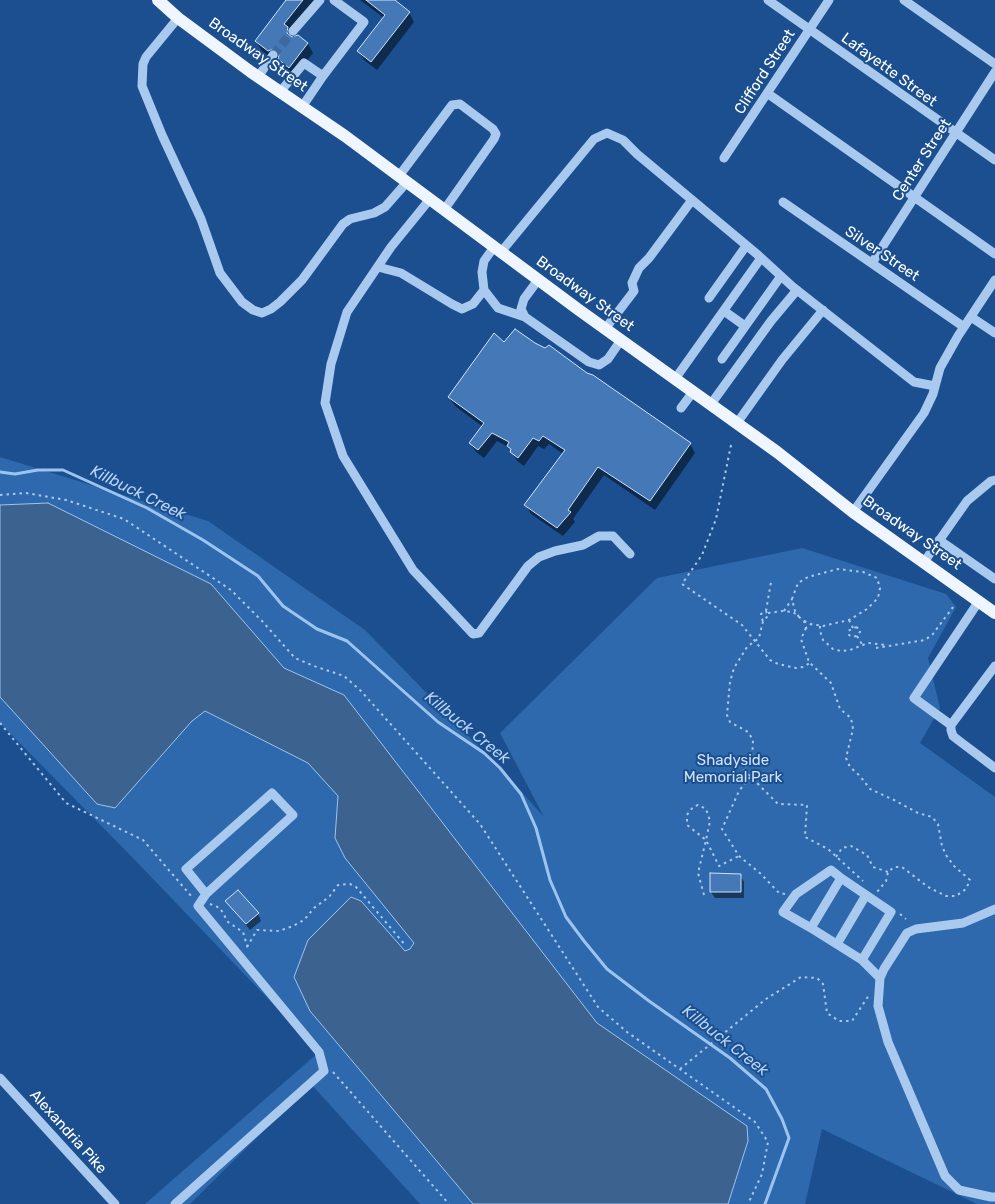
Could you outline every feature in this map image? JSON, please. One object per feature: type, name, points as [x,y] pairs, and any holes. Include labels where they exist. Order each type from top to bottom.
[{"type":"main road","name":"Broadway Street","points":[[158,0],[178,18],[258,77],[403,179],[605,329],[777,452],[853,512],[995,613]]},
{"type":"street","points":[[293,31],[320,0]]},
{"type":"street","points":[[302,107],[364,22],[334,0]]},
{"type":"street","name":"Lafayette Street","points":[[768,0],[995,160]]},
{"type":"street","name":"Clifford Street","points":[[724,158],[829,0]]},
{"type":"street","points":[[904,0],[995,64]]},
{"type":"street","points":[[178,18],[146,57],[143,64],[142,86],[146,99],[201,219],[220,273],[242,302],[253,310],[262,313],[280,302],[302,280],[343,224],[355,217],[374,213],[385,207],[452,105],[460,104],[494,129],[496,134],[444,210]]},
{"type":"street","points":[[258,77],[273,56]]},
{"type":"street","points":[[280,92],[304,63],[323,76]]},
{"type":"street","name":"Center Street","points":[[872,263],[995,72]]},
{"type":"street","points":[[767,93],[995,254]]},
{"type":"street","points":[[621,340],[608,359],[599,364],[589,362],[525,317],[498,308],[484,290],[484,261],[497,249],[594,139],[607,133],[623,140],[797,290],[914,382],[935,386]]},
{"type":"street","points":[[430,199],[391,247],[347,312],[331,364],[325,403],[342,456],[413,570],[473,634],[479,633],[528,566],[539,557],[555,551],[583,545],[600,536],[613,536],[630,554]]},
{"type":"street","points":[[605,329],[634,291],[632,283],[639,268],[649,258],[692,200]]},
{"type":"street","name":"Silver Street","points":[[784,202],[818,228],[964,327]]},
{"type":"street","points":[[709,298],[746,246]]},
{"type":"street","points":[[675,379],[761,258]]},
{"type":"street","points":[[378,267],[401,273],[462,309],[473,304],[484,290]]},
{"type":"street","points":[[722,360],[781,276]]},
{"type":"street","points":[[525,317],[521,309],[524,299],[538,280]]},
{"type":"street","points":[[853,512],[924,414],[940,368],[995,280]]},
{"type":"street","points":[[711,404],[771,321],[797,290]]},
{"type":"street","points":[[737,423],[782,360],[823,310]]},
{"type":"street","points":[[724,311],[745,326]]},
{"type":"street","points":[[971,317],[995,334]]},
{"type":"street","points":[[736,339],[750,349]]},
{"type":"street","points":[[681,408],[693,392]]},
{"type":"street","points":[[924,562],[967,501],[991,481],[995,480]]},
{"type":"street","points":[[939,540],[995,578]]},
{"type":"street","points":[[951,725],[914,698],[979,601]]},
{"type":"street","points":[[995,666],[951,725],[950,730],[953,736],[995,768]]},
{"type":"street","points":[[175,1204],[324,1071],[323,1060],[319,1052],[198,906],[206,894],[293,815],[272,793],[186,869],[206,894]]},
{"type":"street","points":[[862,960],[891,912],[831,870],[796,894],[784,912],[862,960],[880,978]]},
{"type":"street","points":[[811,928],[841,878]]},
{"type":"street","points":[[837,944],[866,895]]},
{"type":"street","points":[[995,909],[963,923],[916,929],[907,934],[880,978],[878,1006],[888,1042],[945,1176],[958,1190],[991,1198],[995,1197]]},
{"type":"street","name":"Alexandria Pike","points":[[0,1078],[115,1204]]},
{"type":"path","points":[[731,445],[716,519],[702,554],[682,584],[742,626],[770,660],[796,668],[810,663]]},
{"type":"path","points":[[0,495],[26,493],[66,500],[124,519],[231,590],[262,620],[295,658],[344,676],[361,692],[480,824],[598,1007],[628,1032],[755,1122],[768,1142],[762,1174],[748,1204]]},
{"type":"path","points":[[784,611],[792,599],[798,583],[808,577],[838,570],[851,570],[863,572],[877,578],[880,588],[878,598],[867,609],[849,620],[820,626],[804,621],[793,612],[767,612],[761,614],[763,620],[759,638],[746,647],[734,668],[730,682],[727,715],[730,722],[748,732],[753,740],[752,759],[743,770],[778,804],[806,805],[805,837],[828,849],[863,880]]},
{"type":"path","points":[[763,620],[768,616],[771,582]]},
{"type":"path","points":[[792,599],[795,611],[799,617]]},
{"type":"path","points":[[876,648],[925,640],[934,634],[953,607]]},
{"type":"path","points":[[849,620],[853,628]]},
{"type":"path","points":[[804,621],[806,628]]},
{"type":"path","points":[[811,624],[806,628],[800,639],[810,663],[831,683],[840,709],[851,718],[853,729],[846,758],[850,767],[870,789],[918,813],[932,817],[938,824],[942,846],[946,855],[954,866],[970,880],[966,889],[956,896],[946,896],[928,887],[902,867],[894,867],[888,872],[886,881],[877,892]]},
{"type":"path","points":[[820,626],[823,640],[833,649],[841,651],[874,643],[890,646]]},
{"type":"path","points":[[856,627],[860,629],[857,636],[852,637],[848,631],[856,627]]},
{"type":"path","points":[[857,636],[863,646]]},
{"type":"path","points":[[0,722],[66,803],[143,840],[192,897],[200,903],[211,904],[220,908],[228,922],[243,932],[249,955],[245,963]]},
{"type":"path","points":[[750,776],[739,791],[722,829],[739,856],[761,874],[779,893],[785,894]]},
{"type":"path","points":[[704,895],[698,873],[706,840],[710,821],[706,810],[698,805],[693,807],[687,815],[687,825],[706,840],[719,866],[739,856]]},
{"type":"path","points":[[836,857],[842,848],[851,846],[867,855],[873,867],[888,872]]},
{"type":"path","points":[[247,947],[257,930],[278,931],[293,926],[304,920],[314,908],[329,897],[338,885],[350,884],[356,887],[406,946]]},
{"type":"path","points":[[899,913],[906,919]]},
{"type":"path","points":[[680,1069],[766,999],[801,977],[817,978],[823,984],[827,1013],[839,1021],[852,1021],[880,978]]},
{"type":"path","points":[[323,1060],[449,1204]]},
{"type":"green space","name":"Shadyside Memorial Park","points":[[0,457],[208,521],[365,630],[500,768],[544,817],[500,733],[657,578],[802,548],[946,594],[956,607],[928,658],[940,708],[920,743],[995,797],[995,1204],[977,1204],[822,1129],[805,1204],[420,1204],[311,1084],[190,1204],[145,1204],[319,1052],[0,723]]},
{"type":"shaded area","points":[[48,503],[211,584],[284,668],[344,695],[597,1023],[747,1126],[748,1141],[728,1204],[473,1204],[310,1011],[294,977],[308,940],[351,897],[361,901],[405,951],[410,949],[414,943],[345,858],[335,838],[338,796],[308,763],[205,711],[192,721],[115,808],[97,804],[0,697],[0,505]]},
{"type":"building","points":[[286,0],[303,0],[284,24],[288,27],[287,33],[292,37],[298,35],[308,43],[289,68],[278,59],[277,50],[268,51],[255,41]]},
{"type":"building","points":[[366,0],[395,0],[410,12],[371,62],[357,51],[385,15]]},
{"type":"building","points":[[515,329],[545,348],[549,345],[691,443],[650,501],[598,467],[568,510],[571,512],[557,528],[524,505],[565,450],[543,436],[539,441],[533,438],[518,458],[510,452],[511,449],[507,446],[509,442],[492,433],[478,450],[469,443],[484,423],[448,397],[494,333],[504,342]]},
{"type":"building","points":[[710,873],[741,874],[741,892],[710,892]]},
{"type":"building","points":[[238,890],[259,913],[246,924],[225,901]]},
{"type":"waterway","name":"Killbuck Creek","points":[[0,472],[15,474],[38,470],[63,470],[147,508],[203,540],[258,576],[283,606],[317,629],[347,641],[438,722],[484,753],[500,768],[521,794],[536,828],[550,880],[566,917],[607,969],[730,1058],[766,1089],[782,1119],[789,1138],[765,1204]]},
{"type":"tunnel","points":[[273,55],[293,31]]}]
